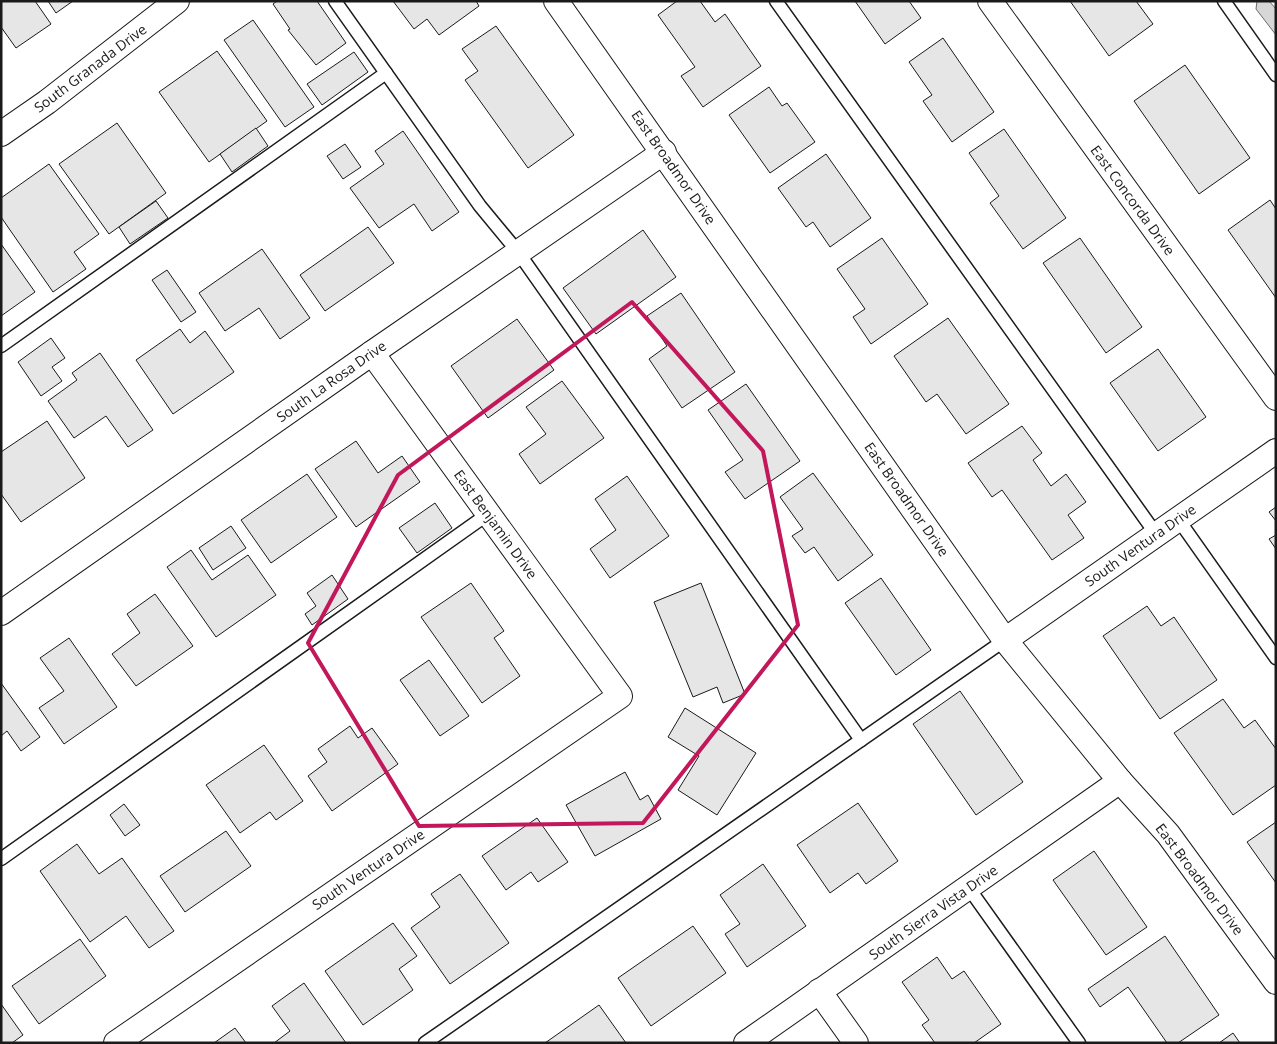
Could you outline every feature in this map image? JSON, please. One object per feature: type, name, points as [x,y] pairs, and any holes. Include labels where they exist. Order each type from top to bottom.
[{"type":"street","name":"South Granada Drive","points":[[1,134],[47,102],[177,1]]},
{"type":"street","name":"East Broadmor Drive","points":[[556,1],[664,152],[1005,640],[1120,781],[1168,834],[1276,982]]},
{"type":"street","name":"East Concorda Drive","points":[[990,1],[1276,398]]},
{"type":"street","name":"South La Rosa Drive","points":[[1,613],[372,353],[664,152]]},
{"type":"street","name":"East Benjamin Drive","points":[[372,353],[620,696]]},
{"type":"street","name":"South Ventura Drive","points":[[1005,640],[1276,451]]},
{"type":"street","name":"South Ventura Drive","points":[[116,1043],[620,696]]},
{"type":"street","name":"South Sierra Vista Drive","points":[[746,1043],[1120,781]]},
{"type":"street","points":[[819,991],[856,1043]]},
{"type":"lane","points":[[335,1],[480,206],[518,252],[860,740]]},
{"type":"lane","points":[[776,1],[1156,534]]},
{"type":"lane","points":[[1224,1],[1276,75]]},
{"type":"lane","points":[[1,346],[386,73]]},
{"type":"lane","points":[[1,859],[488,514]]},
{"type":"lane","points":[[1178,519],[1276,658]]},
{"type":"lane","points":[[425,1043],[1005,640]]},
{"type":"lane","points":[[968,887],[1079,1043]]},
{"type":"highlighted area","points":[[632,302],[763,451],[798,625],[643,823],[419,826],[308,643],[398,475]]},
{"type":"shaded area","points":[[1257,1],[1269,1],[1276,9],[1276,35],[1256,9]]},
{"type":"building","points":[[1,1],[35,1],[51,24],[16,48],[1,27]]},
{"type":"building","points":[[48,1],[73,1],[56,13]]},
{"type":"building","points":[[277,1],[317,1],[346,43],[316,65],[288,30],[290,29],[273,4]]},
{"type":"building","points":[[393,1],[476,1],[479,6],[439,35],[427,19],[414,29]]},
{"type":"building","points":[[677,1],[700,1],[715,22],[725,14],[761,66],[703,107],[681,76],[695,67],[658,15]]},
{"type":"building","points":[[855,1],[909,1],[921,18],[885,44]]},
{"type":"building","points":[[1070,1],[1136,1],[1153,24],[1109,56]]},
{"type":"building","points":[[253,20],[314,107],[285,127],[224,40]]},
{"type":"building","points":[[496,26],[574,135],[528,168],[465,80],[478,71],[462,49]]},
{"type":"building","points":[[943,38],[994,112],[952,142],[923,101],[932,95],[909,62]]},
{"type":"building","points":[[217,51],[267,121],[209,162],[159,92]]},
{"type":"building","points":[[354,52],[368,72],[322,105],[307,84]]},
{"type":"building","points":[[1185,65],[1250,158],[1199,194],[1134,101]]},
{"type":"building","points":[[769,87],[782,106],[787,103],[815,142],[770,173],[729,115]]},
{"type":"building","points":[[117,123],[166,193],[109,234],[59,164]]},
{"type":"building","points":[[256,128],[268,146],[232,172],[220,154]]},
{"type":"building","points":[[1004,129],[1066,218],[1023,249],[990,203],[999,196],[969,153]]},
{"type":"building","points":[[403,131],[459,212],[432,231],[414,204],[379,228],[350,188],[384,164],[375,151]]},
{"type":"building","points":[[345,144],[361,167],[343,179],[327,156]]},
{"type":"building","points":[[826,154],[871,218],[830,247],[813,222],[806,227],[778,188]]},
{"type":"building","points":[[49,164],[99,234],[74,252],[86,269],[53,292],[1,217],[1,198]]},
{"type":"building","points":[[1270,200],[1276,209],[1276,298],[1228,230]]},
{"type":"building","points":[[156,201],[168,218],[130,244],[119,227]]},
{"type":"building","points":[[368,227],[394,263],[325,311],[300,275]]},
{"type":"building","points":[[643,230],[676,277],[596,334],[563,288]]},
{"type":"building","points":[[882,238],[928,304],[871,344],[853,317],[865,309],[837,269]]},
{"type":"building","points":[[1080,238],[1142,327],[1106,353],[1043,263]]},
{"type":"building","points":[[1,244],[35,292],[1,316]]},
{"type":"building","points":[[262,249],[310,318],[280,339],[259,308],[225,331],[199,293]]},
{"type":"building","points":[[167,270],[196,312],[181,322],[152,280]]},
{"type":"building","points":[[681,293],[735,372],[682,408],[649,359],[667,346],[647,316]]},
{"type":"building","points":[[948,318],[1009,404],[966,434],[937,394],[926,402],[894,356]]},
{"type":"building","points":[[517,319],[554,370],[488,418],[451,366]]},
{"type":"building","points":[[180,329],[190,343],[205,331],[234,372],[173,414],[136,360]]},
{"type":"building","points":[[51,338],[65,358],[52,367],[62,381],[41,396],[18,362]]},
{"type":"building","points":[[1158,349],[1206,417],[1158,451],[1110,383]]},
{"type":"building","points":[[100,353],[153,430],[128,447],[106,416],[74,438],[48,401],[77,380],[72,373]]},
{"type":"building","points":[[562,381],[604,438],[540,484],[519,454],[546,434],[526,407]]},
{"type":"building","points":[[746,384],[800,461],[745,499],[725,472],[743,460],[708,410]]},
{"type":"building","points":[[47,421],[85,478],[21,522],[1,494],[1,452]]},
{"type":"building","points":[[1022,426],[1042,453],[1033,460],[1051,486],[1066,474],[1086,502],[1068,515],[1084,538],[1052,560],[1002,490],[992,497],[968,463]]},
{"type":"building","points":[[356,441],[378,473],[402,456],[420,482],[356,527],[315,469]]},
{"type":"building","points":[[813,473],[873,555],[838,581],[814,547],[805,553],[792,536],[803,529],[780,497]]},
{"type":"building","points":[[307,474],[337,517],[271,563],[241,520]]},
{"type":"building","points":[[627,476],[669,536],[610,578],[590,549],[616,530],[595,499]]},
{"type":"building","points":[[435,503],[452,528],[417,553],[399,528]]},
{"type":"building","points":[[1276,507],[1276,521],[1269,512]]},
{"type":"building","points":[[231,526],[246,548],[213,570],[199,548]]},
{"type":"building","points":[[1276,535],[1276,549],[1269,539]]},
{"type":"building","points":[[191,550],[212,580],[248,555],[276,595],[216,637],[167,567]]},
{"type":"building","points":[[332,575],[348,599],[312,625],[305,614],[316,606],[307,593]]},
{"type":"building","points":[[881,578],[931,650],[896,675],[845,603]]},
{"type":"building","points":[[471,583],[504,631],[494,638],[520,676],[482,703],[421,617]]},
{"type":"building","points":[[701,583],[745,694],[723,703],[717,687],[693,697],[654,602]]},
{"type":"building","points":[[155,594],[193,646],[136,686],[112,654],[140,633],[127,614]]},
{"type":"building","points":[[1147,606],[1161,626],[1174,617],[1217,680],[1160,719],[1103,636]]},
{"type":"building","points":[[69,638],[117,707],[64,744],[39,708],[64,691],[40,658]]},
{"type":"building","points":[[429,660],[469,716],[440,736],[400,680]]},
{"type":"building","points":[[1,683],[40,737],[21,751],[7,731],[1,736]]},
{"type":"building","points":[[960,691],[1023,782],[976,815],[913,724]]},
{"type":"building","points":[[1223,699],[1244,728],[1255,720],[1276,749],[1276,785],[1233,815],[1174,733]]},
{"type":"building","points":[[685,708],[756,753],[717,815],[678,790],[699,756],[668,737]]},
{"type":"building","points":[[350,726],[358,738],[372,728],[398,764],[332,811],[308,776],[327,762],[318,749]]},
{"type":"building","points":[[264,745],[303,801],[276,820],[270,812],[240,833],[206,785]]},
{"type":"building","points":[[625,772],[640,800],[648,795],[661,819],[595,856],[566,805]]},
{"type":"building","points":[[858,803],[898,861],[866,884],[858,873],[830,893],[797,845]]},
{"type":"building","points":[[124,804],[140,825],[125,836],[110,815]]},
{"type":"building","points":[[537,818],[568,862],[538,882],[531,872],[506,890],[482,856]]},
{"type":"building","points":[[1276,822],[1276,883],[1247,842]]},
{"type":"building","points":[[226,831],[251,866],[185,912],[160,876]]},
{"type":"building","points":[[77,844],[99,874],[122,858],[174,931],[149,948],[126,916],[90,942],[40,871]]},
{"type":"building","points":[[1094,851],[1147,927],[1106,955],[1053,880]]},
{"type":"building","points":[[763,864],[806,926],[747,967],[725,934],[740,924],[720,895]]},
{"type":"building","points":[[460,874],[509,943],[450,984],[411,928],[440,907],[431,894]]},
{"type":"building","points":[[393,923],[417,956],[399,969],[413,990],[363,1025],[325,971]]},
{"type":"building","points":[[693,926],[726,973],[651,1026],[618,978]]},
{"type":"building","points":[[1165,936],[1219,1015],[1178,1043],[1167,1043],[1128,987],[1100,1007],[1088,989]]},
{"type":"building","points":[[80,939],[106,976],[39,1024],[12,986]]},
{"type":"building","points":[[937,957],[952,979],[964,971],[1001,1024],[974,1043],[935,1043],[922,1025],[929,1020],[902,982]]},
{"type":"building","points":[[304,983],[346,1043],[274,1043],[290,1031],[272,1006]]},
{"type":"building","points":[[1,1004],[23,1035],[12,1043],[1,1043]]},
{"type":"building","points":[[599,1005],[626,1043],[545,1043]]},
{"type":"building","points":[[235,1028],[246,1043],[214,1043]]},
{"type":"building","points":[[1233,1033],[1240,1043],[1219,1043]]}]
